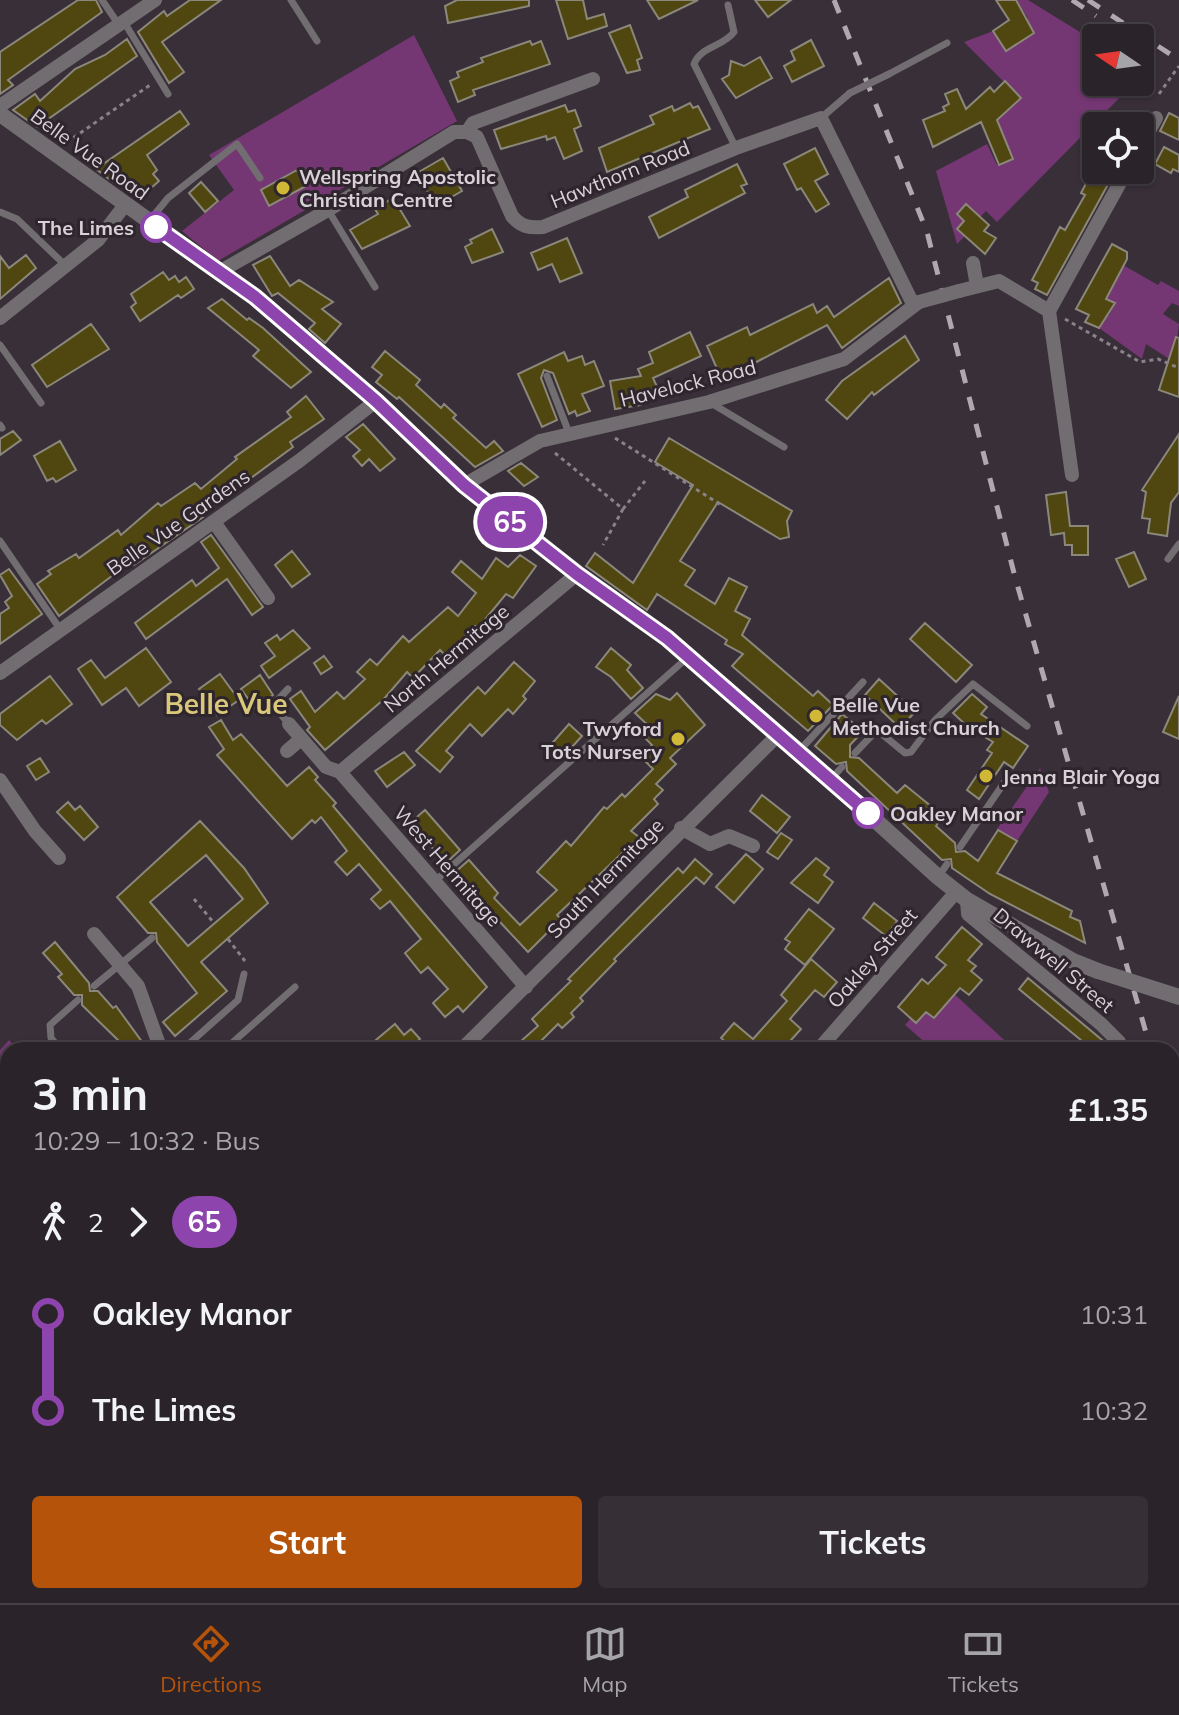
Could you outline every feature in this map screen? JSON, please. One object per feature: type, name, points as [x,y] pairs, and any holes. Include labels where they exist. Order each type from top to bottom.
[{"type":"street","points":[[0,106],[154,0]]},
{"type":"street","points":[[221,274],[226,268],[328,210],[454,132],[467,132],[473,123],[593,79]]},
{"type":"street","name":"Belle Vue Road","points":[[0,114],[255,297],[376,401],[464,485],[577,574],[689,656],[778,735],[836,773],[943,871],[962,896],[1073,961],[1179,997]]},
{"type":"street","points":[[821,118],[916,303],[999,281],[1049,311]]},
{"type":"street","name":"Hawthorn Road","points":[[467,132],[477,137],[483,148],[512,216],[519,225],[531,228],[543,227],[736,148],[821,118]]},
{"type":"street","points":[[1154,122],[1156,118]]},
{"type":"street","points":[[1072,475],[1049,311],[1119,184]]},
{"type":"street","points":[[0,318],[98,240],[125,205]]},
{"type":"street","points":[[973,263],[977,286]]},
{"type":"street","name":"Havelock Road","points":[[464,485],[540,441],[595,425],[709,402],[844,359],[916,303]]},
{"type":"street","name":"Belle Vue Gardens","points":[[0,673],[214,522],[376,401]]},
{"type":"street","points":[[214,522],[268,598]]},
{"type":"street","name":"North Hermitage","points":[[340,772],[577,574]]},
{"type":"street","name":"West Hermitage","points":[[289,724],[326,767],[340,772],[526,987]]},
{"type":"street","name":"South Hermitage","points":[[475,1042],[681,828],[778,735]]},
{"type":"street","points":[[287,751],[301,739]]},
{"type":"street","points":[[0,780],[35,831],[59,858]]},
{"type":"street","points":[[681,828],[710,844],[729,836],[753,846]]},
{"type":"street","name":"Oakley Street","points":[[825,1042],[962,896]]},
{"type":"street","name":"Drawwell Street","points":[[962,896],[968,914],[1119,1042]]},
{"type":"street","points":[[94,934],[138,986],[158,1042]]},
{"type":"lane","points":[[102,0],[122,23],[168,94]]},
{"type":"lane","points":[[291,0],[317,41]]},
{"type":"lane","points":[[728,5],[734,32],[730,39],[703,52],[694,64],[736,148]]},
{"type":"lane","points":[[821,118],[850,93],[947,43]]},
{"type":"lane","points":[[148,222],[168,198],[237,144],[260,178]]},
{"type":"lane","points":[[328,210],[375,287]]},
{"type":"lane","points":[[0,212],[17,219],[66,267]]},
{"type":"lane","points":[[0,345],[41,403]]},
{"type":"lane","points":[[547,376],[569,433]]},
{"type":"lane","points":[[709,402],[784,447]]},
{"type":"lane","points":[[0,541],[60,629]]},
{"type":"lane","points":[[1168,559],[1179,544]]},
{"type":"lane","points":[[435,881],[689,656]]},
{"type":"lane","points":[[799,751],[863,682]]},
{"type":"lane","points":[[855,753],[877,730],[905,753],[911,752],[930,731],[935,720],[973,684],[1027,726]]},
{"type":"lane","points":[[288,689],[273,705],[289,724]]},
{"type":"lane","points":[[960,847],[1006,780]]},
{"type":"lane","points":[[94,986],[152,938]]},
{"type":"lane","points":[[191,1042],[238,1000],[248,971]]},
{"type":"lane","points":[[233,1042],[295,987]]},
{"type":"lane","points":[[54,1042],[50,1025],[78,1000]]},
{"type":"path","points":[[1159,94],[1179,66]]},
{"type":"path","points":[[52,152],[160,79]]},
{"type":"path","points":[[1049,311],[1096,334],[1140,362],[1158,359],[1179,368]]},
{"type":"path","points":[[595,425],[721,505]]},
{"type":"path","points":[[540,441],[623,509]]},
{"type":"path","points":[[603,545],[623,509],[645,481]]},
{"type":"path","points":[[194,899],[214,923]]},
{"type":"path","points":[[228,939],[248,971]]},
{"type":"shaded area","points":[[1016,0],[1028,0],[1082,33],[1082,96],[1121,96],[1105,112],[1082,112],[1082,136],[997,222],[986,211],[980,217],[966,204],[957,214],[964,221],[965,236],[957,244],[936,171],[987,144],[997,165],[1012,159],[997,120],[1020,98],[964,42],[1028,18]]},
{"type":"shaded area","points":[[414,35],[457,121],[218,261],[182,231],[234,190],[209,155]]},
{"type":"shaded area","points":[[1123,265],[1158,285],[1161,281],[1179,291],[1179,306],[1172,303],[1163,314],[1179,324],[1174,362],[1146,344],[1142,359],[1099,328],[1101,322],[1097,310],[1109,315],[1115,303],[1106,298]]},
{"type":"shaded area","points":[[1040,768],[1049,792],[1017,841],[997,829]]},
{"type":"shaded area","points":[[937,978],[1006,1042],[925,1042],[905,1025],[911,1018],[917,1023],[926,1012],[934,1018],[946,1004]]},
{"type":"building","points":[[78,0],[96,0],[102,12],[8,80],[13,85],[0,94],[0,52]]},
{"type":"building","points":[[190,0],[221,0],[162,42],[184,72],[169,83],[138,32],[164,11],[167,16]]},
{"type":"building","points":[[457,0],[529,0],[529,6],[448,23],[445,6]]},
{"type":"building","points":[[556,0],[583,0],[587,19],[604,14],[607,26],[568,39]]},
{"type":"building","points":[[647,0],[698,0],[659,19]]},
{"type":"building","points":[[755,0],[791,0],[768,17]]},
{"type":"building","points":[[996,0],[1016,0],[1034,33],[1006,51],[993,31],[1009,20]]},
{"type":"building","points":[[630,25],[642,58],[637,60],[640,70],[627,73],[609,33]]},
{"type":"building","points":[[127,39],[137,56],[37,127],[13,110],[35,94],[40,101],[75,69],[105,55]]},
{"type":"building","points":[[811,40],[824,66],[792,82],[784,66],[795,60],[791,51]]},
{"type":"building","points":[[530,41],[532,45],[541,41],[550,64],[473,90],[475,95],[458,102],[450,81],[459,77],[457,72],[483,62],[481,58]]},
{"type":"building","points":[[760,57],[772,78],[736,98],[722,79],[729,75],[731,61],[744,66]]},
{"type":"building","points":[[1005,81],[1021,98],[997,120],[1013,159],[999,165],[981,122],[933,147],[923,120],[945,111],[943,107],[949,104],[945,94],[957,89],[966,109],[990,87],[994,92]]},
{"type":"building","points":[[690,103],[693,108],[698,106],[710,129],[607,172],[599,148],[654,124],[650,116],[672,106],[674,111]]},
{"type":"building","points":[[565,105],[568,112],[575,110],[581,126],[574,129],[582,151],[564,159],[555,137],[547,140],[546,136],[501,149],[494,130]]},
{"type":"building","points":[[180,111],[189,124],[147,155],[157,170],[153,174],[159,181],[141,197],[124,179],[119,176],[113,182],[96,169]]},
{"type":"building","points":[[1169,113],[1179,118],[1179,140],[1160,131]]},
{"type":"building","points":[[1164,147],[1179,155],[1179,172],[1173,169],[1171,173],[1155,164]]},
{"type":"building","points":[[815,148],[828,174],[815,181],[829,204],[816,212],[801,188],[797,190],[784,164]]},
{"type":"building","points":[[443,158],[462,191],[436,206],[417,173]]},
{"type":"building","points":[[737,164],[747,184],[741,186],[745,193],[659,238],[649,217],[688,197],[685,190]]},
{"type":"building","name":"Wellspring Apostolic Christian Centre","points":[[297,170],[306,186],[269,206],[261,190]]},
{"type":"building","points":[[201,182],[218,201],[205,212],[189,193]]},
{"type":"building","points":[[1086,184],[1108,184],[1047,295],[1035,289],[1038,283],[1032,280],[1060,227],[1065,230],[1085,195],[1081,193]]},
{"type":"building","points":[[393,198],[410,226],[362,249],[350,230],[378,214],[375,209]]},
{"type":"building","points":[[966,204],[989,225],[984,231],[996,238],[985,254],[957,229],[964,221],[957,214]]},
{"type":"building","points":[[492,229],[503,252],[472,263],[465,247],[472,243],[470,240]]},
{"type":"building","points":[[567,238],[582,273],[560,282],[552,264],[538,270],[531,253]]},
{"type":"building","points":[[1112,244],[1127,252],[1127,259],[1106,299],[1115,303],[1099,328],[1085,322],[1089,315],[1076,309]]},
{"type":"building","points":[[26,255],[36,268],[0,299],[0,256],[9,268]]},
{"type":"building","points":[[270,256],[290,286],[299,280],[333,302],[322,309],[341,324],[325,343],[309,329],[315,323],[278,293],[272,296],[253,265]]},
{"type":"building","points":[[163,272],[169,280],[175,276],[179,282],[186,277],[194,289],[181,298],[178,295],[140,321],[131,307],[136,303],[131,294]]},
{"type":"building","points":[[889,278],[901,303],[842,348],[827,325],[722,380],[707,346],[747,327],[750,335],[813,304],[817,313],[827,306],[834,317]]},
{"type":"building","points":[[222,299],[247,320],[249,318],[263,328],[311,372],[291,388],[253,356],[259,350],[208,308]]},
{"type":"building","points":[[91,324],[109,349],[47,387],[32,365]]},
{"type":"building","points":[[690,332],[701,356],[653,378],[659,391],[640,399],[641,405],[615,409],[610,381],[641,376],[638,369],[653,363],[649,352]]},
{"type":"building","points":[[905,336],[919,360],[874,395],[872,392],[847,419],[826,400],[842,381]]},
{"type":"building","points":[[1176,337],[1179,338],[1179,397],[1159,390]]},
{"type":"building","points":[[385,351],[420,380],[416,385],[441,408],[444,404],[456,415],[453,418],[486,448],[494,441],[503,451],[475,467],[399,397],[397,399],[376,382],[382,375],[372,367]]},
{"type":"building","points":[[564,352],[568,361],[582,356],[585,365],[594,361],[604,386],[582,394],[590,411],[577,416],[575,411],[569,414],[553,373],[544,370],[541,378],[557,420],[542,427],[518,374]]},
{"type":"building","points":[[306,396],[324,419],[290,442],[293,447],[201,515],[203,517],[134,565],[132,563],[117,572],[59,616],[37,584],[51,574],[48,571],[76,554],[79,558],[118,530],[121,535],[158,503],[161,506],[195,483],[201,489],[237,459],[235,457],[291,417],[287,412]]},
{"type":"building","points":[[363,424],[395,459],[380,471],[369,459],[362,466],[353,456],[360,450],[346,437]]},
{"type":"building","points":[[13,431],[21,440],[0,455],[0,439]]},
{"type":"building","points":[[1179,434],[1179,492],[1171,503],[1167,536],[1148,533],[1150,519],[1142,518],[1146,492],[1142,490]]},
{"type":"building","points":[[669,438],[792,511],[787,521],[789,537],[780,539],[718,502],[680,561],[695,570],[685,585],[715,604],[729,578],[747,587],[735,611],[750,619],[742,635],[813,696],[818,691],[833,705],[808,731],[732,666],[743,654],[725,644],[727,640],[657,594],[647,610],[586,566],[595,553],[633,583],[693,485],[655,462]]},
{"type":"building","points":[[60,441],[76,470],[56,482],[53,478],[47,481],[34,456]]},
{"type":"building","points":[[521,463],[538,477],[524,486],[508,471]]},
{"type":"building","points":[[1066,492],[1070,526],[1088,526],[1088,555],[1072,555],[1072,545],[1065,545],[1064,533],[1051,535],[1046,495]]},
{"type":"building","points":[[211,535],[263,607],[252,615],[227,579],[146,639],[135,623],[192,580],[196,586],[219,568],[201,542]]},
{"type":"building","points":[[292,551],[310,574],[292,587],[275,565]]},
{"type":"building","points":[[1134,552],[1146,579],[1129,587],[1116,559]]},
{"type":"building","points":[[520,555],[536,566],[513,598],[506,594],[478,628],[475,626],[446,656],[440,650],[413,678],[407,672],[383,700],[325,750],[307,730],[310,727],[290,699],[301,691],[315,712],[337,692],[344,699],[365,679],[357,672],[370,659],[377,665],[403,636],[409,642],[448,607],[458,616],[476,593],[452,572],[461,561],[482,579],[496,558],[508,567]]},
{"type":"building","points":[[9,569],[42,614],[0,644],[0,614],[9,608],[5,602],[12,596],[0,575]]},
{"type":"building","points":[[925,623],[972,665],[956,682],[910,639]]},
{"type":"building","points":[[293,630],[310,648],[269,678],[261,666],[275,656],[265,643],[277,635],[280,640]]},
{"type":"building","points":[[146,648],[171,682],[139,706],[126,688],[102,705],[78,669],[91,660],[105,678]]},
{"type":"building","points":[[611,648],[631,665],[627,670],[643,688],[631,699],[611,677],[596,667]]},
{"type":"building","points":[[324,656],[332,667],[321,674],[314,663]]},
{"type":"building","points":[[514,662],[535,681],[523,696],[526,699],[513,714],[508,709],[482,736],[470,724],[446,751],[453,757],[440,772],[416,751],[478,687],[485,694]]},
{"type":"building","points":[[220,674],[239,700],[217,715],[199,689]]},
{"type":"building","points":[[260,675],[273,695],[255,708],[241,689]]},
{"type":"building","points":[[50,676],[72,704],[46,724],[42,720],[17,740],[0,725],[0,714]]},
{"type":"building","points":[[879,679],[915,712],[900,728],[865,695]]},
{"type":"building","points":[[677,693],[705,725],[670,758],[676,764],[656,784],[663,790],[654,799],[658,804],[631,831],[639,837],[557,915],[561,919],[528,952],[454,873],[469,860],[498,893],[494,898],[520,925],[557,890],[537,872],[566,841],[571,846],[604,807],[607,809],[622,794],[625,797],[653,769],[641,757],[652,745],[646,739],[654,731],[635,713],[656,694],[670,700]]},
{"type":"building","points":[[972,694],[987,707],[981,714],[1028,746],[1013,768],[1004,762],[979,799],[967,790],[992,753],[987,750],[993,742],[968,727],[953,713]]},
{"type":"building","points":[[1179,696],[1179,739],[1163,732]]},
{"type":"building","points":[[842,714],[863,731],[850,745],[850,757],[859,758],[897,793],[905,785],[943,816],[936,826],[955,843],[956,852],[965,851],[978,861],[998,830],[1017,841],[997,873],[1072,911],[1070,917],[1080,921],[1085,943],[990,894],[952,868],[951,859],[942,860],[847,771],[846,762],[836,764],[815,746]]},
{"type":"building","points":[[221,720],[233,740],[241,734],[287,786],[309,767],[318,777],[315,780],[336,803],[333,806],[487,987],[463,1012],[458,1006],[445,1017],[433,1003],[448,989],[428,967],[421,973],[405,953],[421,939],[390,901],[380,909],[371,899],[381,890],[359,864],[347,875],[335,862],[347,851],[321,817],[315,823],[312,820],[292,839],[217,755],[224,749],[209,727]]},
{"type":"building","points":[[569,724],[582,736],[561,759],[548,748]]},
{"type":"building","points":[[404,752],[415,765],[387,787],[375,771]]},
{"type":"building","points":[[40,758],[49,772],[36,780],[27,766]]},
{"type":"building","points":[[762,795],[790,817],[777,833],[750,811]]},
{"type":"building","points":[[68,802],[75,810],[80,806],[98,827],[84,840],[57,812]]},
{"type":"building","points":[[425,810],[460,850],[446,863],[410,823]]},
{"type":"building","points":[[200,821],[244,868],[268,903],[201,962],[227,991],[175,1036],[163,1022],[197,993],[157,942],[156,933],[148,933],[117,897]],"holes":[[[206,855],[243,899],[188,946],[150,902]]]},
{"type":"building","points":[[781,833],[792,840],[778,859],[767,852]]},
{"type":"building","points":[[746,854],[763,869],[734,903],[716,887]]},
{"type":"building","points":[[816,858],[829,868],[824,875],[833,882],[818,903],[791,883]]},
{"type":"building","points":[[695,859],[712,874],[704,884],[696,877],[614,959],[616,961],[580,998],[583,1001],[571,1013],[574,1017],[562,1028],[558,1024],[540,1042],[520,1042],[538,1026],[532,1019],[571,981],[568,979],[678,868],[683,873]]},
{"type":"building","points":[[874,903],[897,921],[886,936],[863,918]]},
{"type":"building","points":[[809,909],[834,929],[805,965],[785,949],[790,942],[785,939]]},
{"type":"building","points":[[962,927],[982,944],[968,960],[976,966],[971,971],[982,980],[969,995],[960,988],[934,1018],[926,1012],[916,1023],[898,1007],[922,979],[928,984],[946,965],[936,957]]},
{"type":"building","points":[[55,942],[89,983],[90,991],[98,991],[113,1008],[116,1006],[142,1042],[120,1042],[82,1005],[82,995],[74,995],[58,977],[62,974],[43,953]]},
{"type":"building","points":[[811,959],[837,982],[824,997],[815,990],[790,1019],[801,1029],[789,1042],[726,1042],[721,1038],[734,1023],[753,1039],[787,1001],[781,995]]},
{"type":"building","points":[[1028,978],[1104,1042],[1083,1042],[1019,989]]},
{"type":"building","points":[[395,1024],[404,1035],[411,1029],[420,1039],[416,1042],[374,1042]]},
{"type":"railway","points":[[834,0],[927,232],[1015,577],[1149,1042]]},
{"type":"railway","points":[[1072,0],[1096,16]]},
{"type":"railway","points":[[1088,0],[1179,60]]},
{"type":"bus line","name":"65","points":[[156,227],[255,297],[376,401],[464,485],[577,574],[667,638],[868,813]]},
{"type":"place","name":"Wellspring Apostolic Christian Centre","points":[[283,188]]},
{"type":"place","name":"The Limes","points":[[156,227]]},
{"type":"place","name":"Belle Vue Methodist Church","points":[[816,716]]},
{"type":"place","name":"Twyford Tots Nursery","points":[[678,739]]},
{"type":"place","name":"Jenna Blair Yoga","points":[[986,776]]},
{"type":"place","name":"Oakley Manor","points":[[868,813]]},
{"type":"district","name":"Belle Vue","points":[[226,703]]}]
